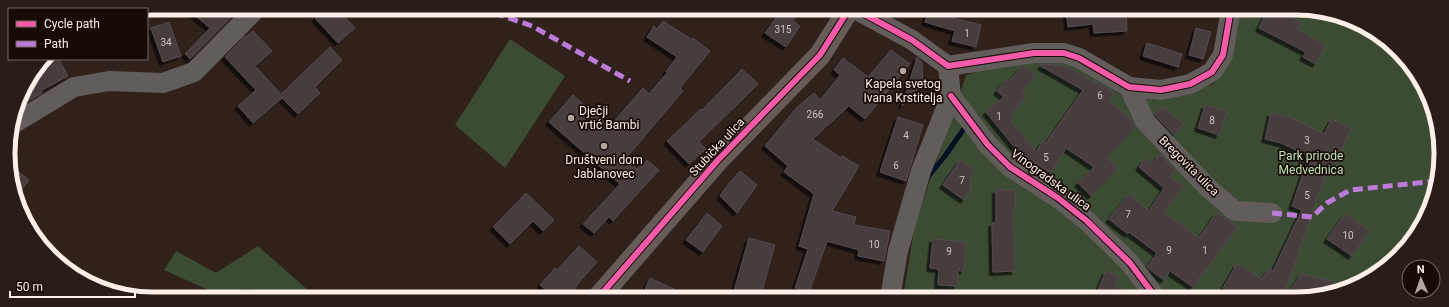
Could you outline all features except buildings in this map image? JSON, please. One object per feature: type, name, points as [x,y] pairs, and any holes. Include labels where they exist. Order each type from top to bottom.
[{"type":"main road","name":"Stubička ulica","points":[[603,292],[718,160],[820,56],[845,15]]},
{"type":"street","points":[[20,120],[74,87],[109,81],[163,83],[194,72],[249,15]]},
{"type":"street","points":[[866,15],[912,40],[948,66],[1034,53],[1064,53],[1079,58],[1129,87],[1161,90],[1190,84],[1212,72],[1223,55],[1230,15]]},
{"type":"street","points":[[891,292],[898,251],[921,171],[950,96],[948,66]]},
{"type":"street","name":"Bregovita ulica","points":[[1129,87],[1144,121],[1207,187],[1235,211],[1272,213]]},
{"type":"street","name":"Vinogradska ulica","points":[[950,96],[988,145],[1010,167],[1058,198],[1087,220],[1130,263],[1152,292]]},
{"type":"green space","name":"Park prirode Medvednica","points":[[1240,15],[1296,15],[1323,18],[1340,22],[1357,29],[1387,49],[1400,62],[1411,77],[1423,100],[1431,126],[1434,144],[1434,163],[1429,189],[1420,215],[1400,245],[1387,258],[1365,273],[1349,281],[1331,287],[1305,292],[904,292],[915,224],[966,75],[997,65],[1051,61],[1071,64],[1087,72],[1126,98],[1184,94],[1214,84],[1232,54]]},
{"type":"green space","points":[[510,39],[565,76],[505,168],[455,125]]},
{"type":"green space","points":[[258,246],[310,292],[259,292],[249,289],[230,292],[213,292],[164,270],[176,251],[216,273]]},
{"type":"waterway","points":[[927,178],[963,130]]},
{"type":"marked path","points":[[500,15],[532,26],[630,81]]},
{"type":"marked path","points":[[1272,213],[1312,217],[1327,203],[1350,190],[1431,182]]},
{"type":"cycle path","points":[[603,292],[718,160],[820,55],[845,15]]},
{"type":"cycle path","points":[[866,15],[912,40],[948,66],[1034,53],[1064,53],[1079,58],[1129,87],[1161,90],[1190,84],[1212,72],[1223,55],[1230,15]]},
{"type":"cycle path","points":[[951,96],[988,145],[1010,167],[1058,198],[1087,221],[1130,263],[1152,292]]},
{"type":"place","name":"Kapela svetog Ivana Krstitelja","points":[[903,71]]},
{"type":"place","name":"Dječji vrtić Bambi","points":[[571,118]]},
{"type":"place","name":"Društveni dom Jablanovec","points":[[604,146]]}]
